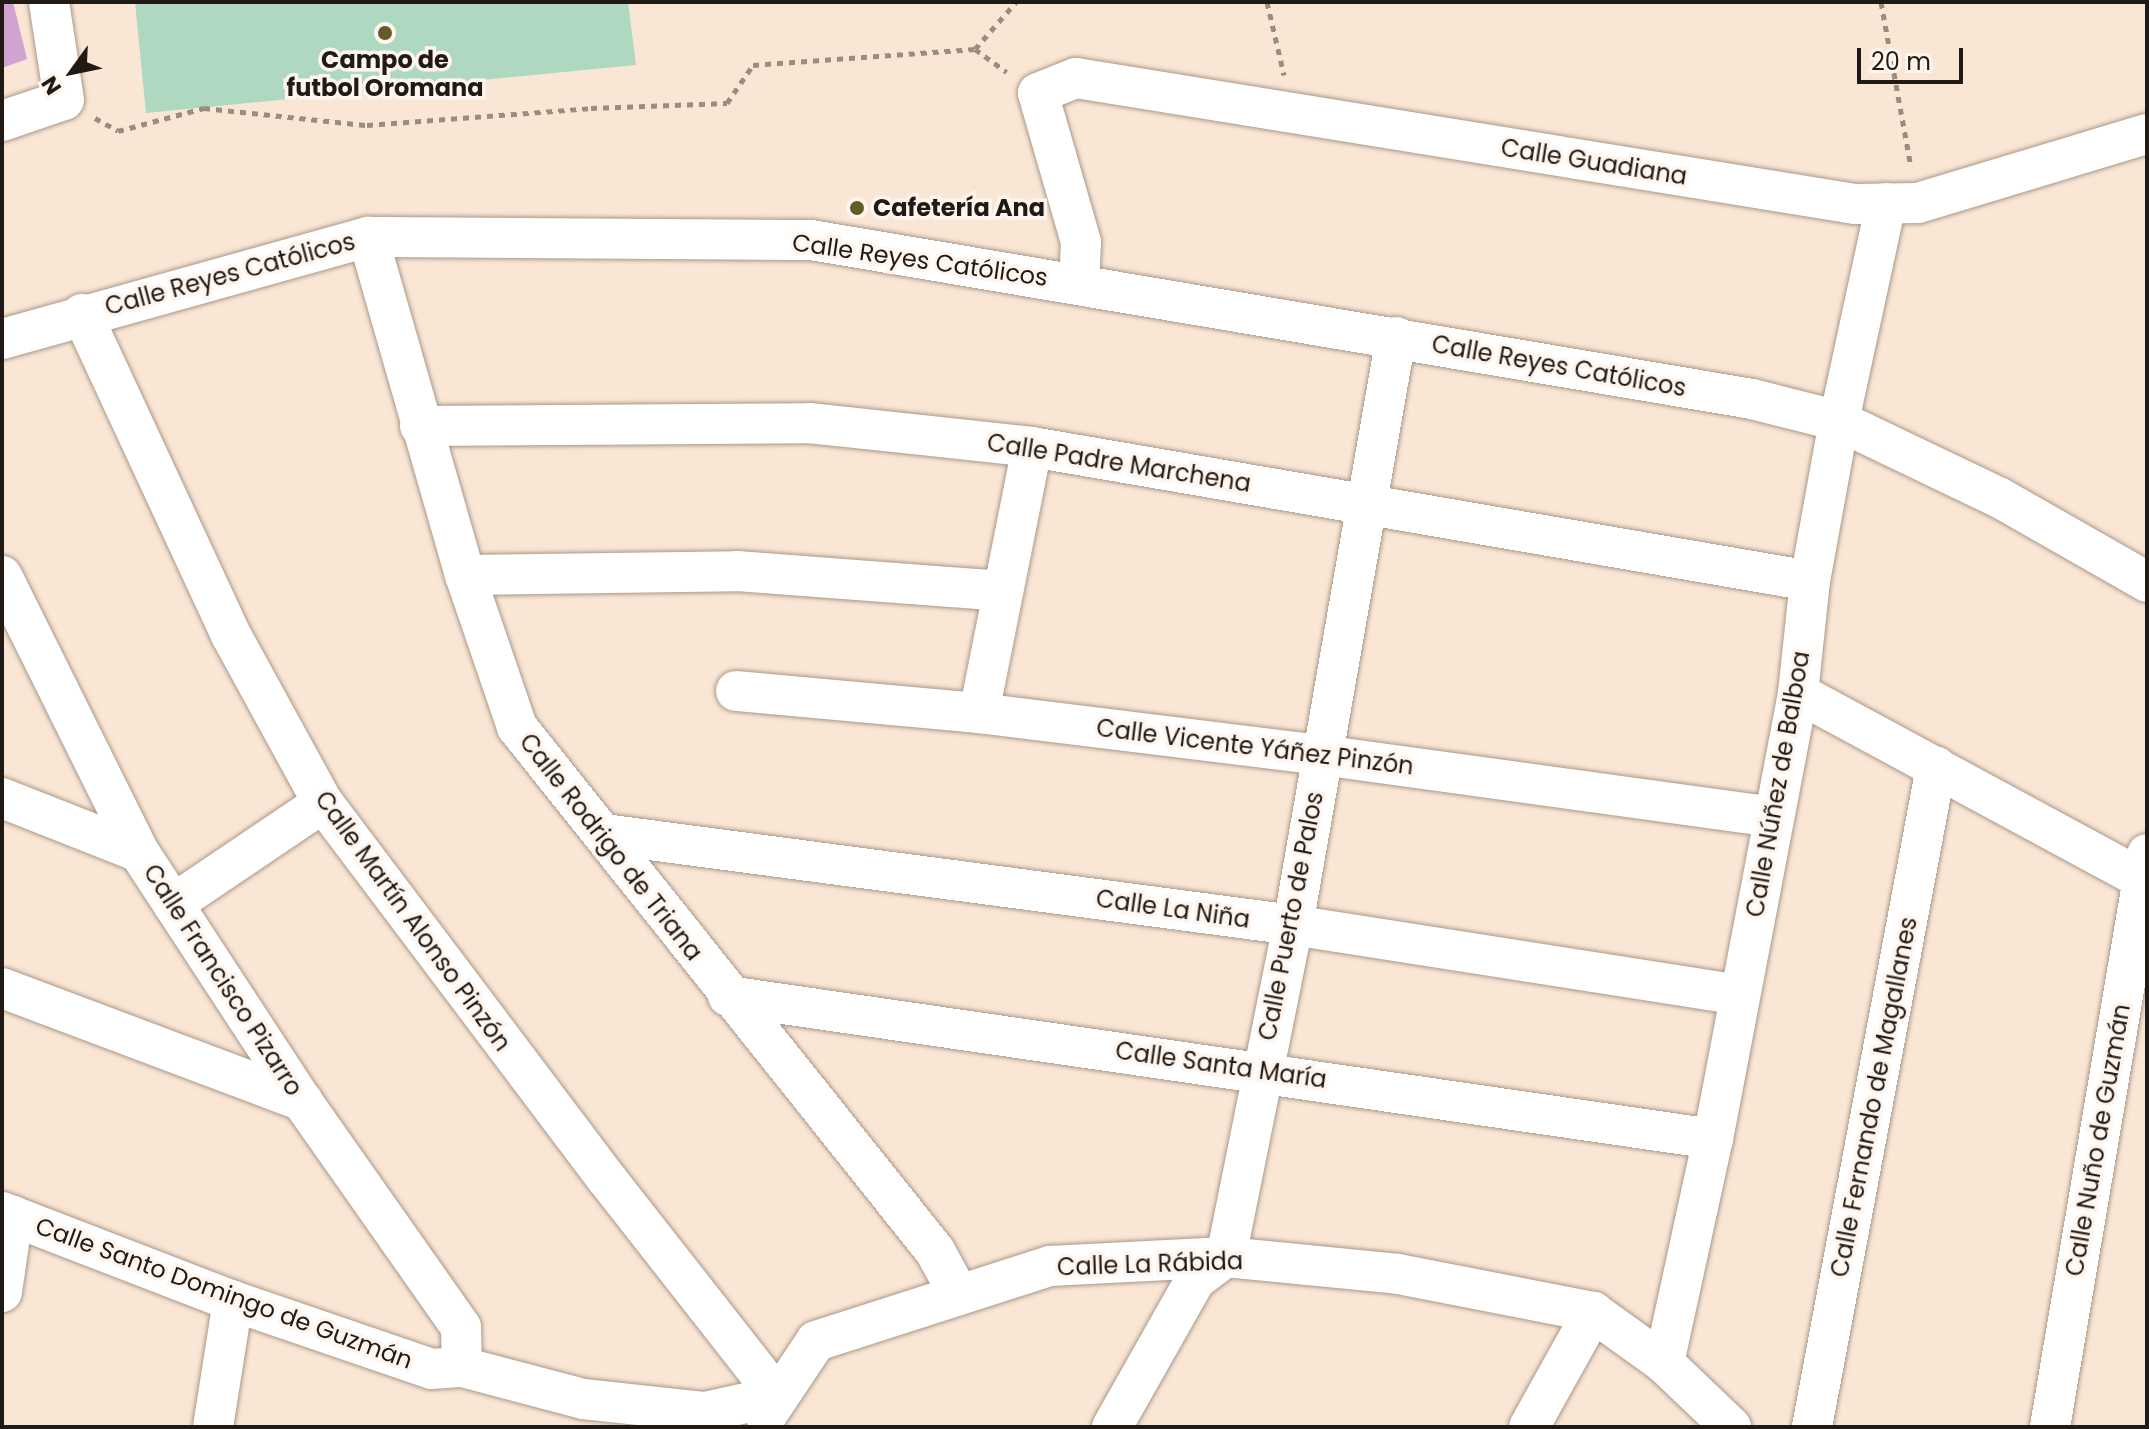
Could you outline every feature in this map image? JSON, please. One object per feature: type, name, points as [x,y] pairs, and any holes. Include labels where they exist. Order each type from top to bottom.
[{"type":"street","points":[[2,121],[64,100],[49,2]]},
{"type":"street","name":"Calle Guadiana","points":[[1079,284],[1081,242],[1038,93],[1076,78],[1855,204],[1902,203],[2147,134]]},
{"type":"street","name":"Calle Núñez de Balboa","points":[[1664,1363],[1713,1139],[1798,693],[1810,581],[1839,421],[1902,203]]},
{"type":"street","name":"Calle Reyes Católicos","points":[[2,339],[82,314],[368,237],[811,240],[1752,399],[1839,421],[2000,498],[2147,582]]},
{"type":"street","name":"Calle Rodrigo de Triana","points":[[368,237],[465,575],[517,727],[604,834],[728,996],[935,1251],[959,1295]]},
{"type":"street","name":"Calle Martín Alonso Pinzón","points":[[82,314],[231,635],[323,803],[578,1141],[769,1411]]},
{"type":"street","name":"Calle Puerto de Palos","points":[[1226,1257],[1293,925],[1396,337]]},
{"type":"street","name":"Calle Padre Marchena","points":[[420,426],[809,423],[1032,447],[1366,502],[1810,581]]},
{"type":"street","points":[[979,713],[1032,447]]},
{"type":"street","points":[[465,575],[737,571],[1003,591]]},
{"type":"street","name":"Calle Francisco Pizarro","points":[[2,576],[139,852],[302,1101],[461,1327],[462,1367]]},
{"type":"street","name":"Calle Vicente Yáñez Pinzón","points":[[736,691],[979,713],[1321,755],[1773,817]]},
{"type":"street","points":[[1798,693],[1936,767],[2145,866]]},
{"type":"street","name":"Calle Fernando de Magallanes","points":[[1812,1427],[1936,767]]},
{"type":"street","points":[[2,798],[139,852]]},
{"type":"street","points":[[173,904],[323,803]]},
{"type":"street","name":"Calle La Niña","points":[[604,834],[1293,925],[1740,995]]},
{"type":"street","name":"Calle Nuño de Guzmán","points":[[2050,1427],[2145,866]]},
{"type":"street","points":[[2,988],[302,1101]]},
{"type":"street","name":"Calle Santa María","points":[[728,996],[1262,1071],[1713,1139]]},
{"type":"street","points":[[2,1292],[8,1214]]},
{"type":"street","name":"Calle Santo Domingo de Guzmán","points":[[8,1214],[233,1301],[432,1369],[462,1367],[583,1399],[705,1412],[769,1411]]},
{"type":"street","points":[[1112,1427],[1195,1280],[1226,1257]]},
{"type":"street","name":"Calle La Rábida","points":[[769,1411],[816,1341],[1050,1266],[1226,1257],[1398,1274],[1593,1312]]},
{"type":"street","points":[[213,1427],[233,1301]]},
{"type":"street","points":[[1529,1427],[1593,1312],[1664,1363],[1731,1427]]},
{"type":"path","points":[[64,100],[118,131],[204,108],[367,125],[591,108],[727,103],[753,65],[975,49],[1016,2]]},
{"type":"path","points":[[1267,2],[1293,113]]},
{"type":"path","points":[[1881,2],[1902,203]]},
{"type":"green space","name":"Campo de futbol Oromana","points":[[135,2],[628,2],[636,65],[146,113]]},
{"type":"building","points":[[2,2],[13,2],[27,59],[2,68]]},
{"type":"place","name":"Campo de futbol Oromana","points":[[385,33]]},
{"type":"place","name":"Cafetería Ana","points":[[857,208]]}]
